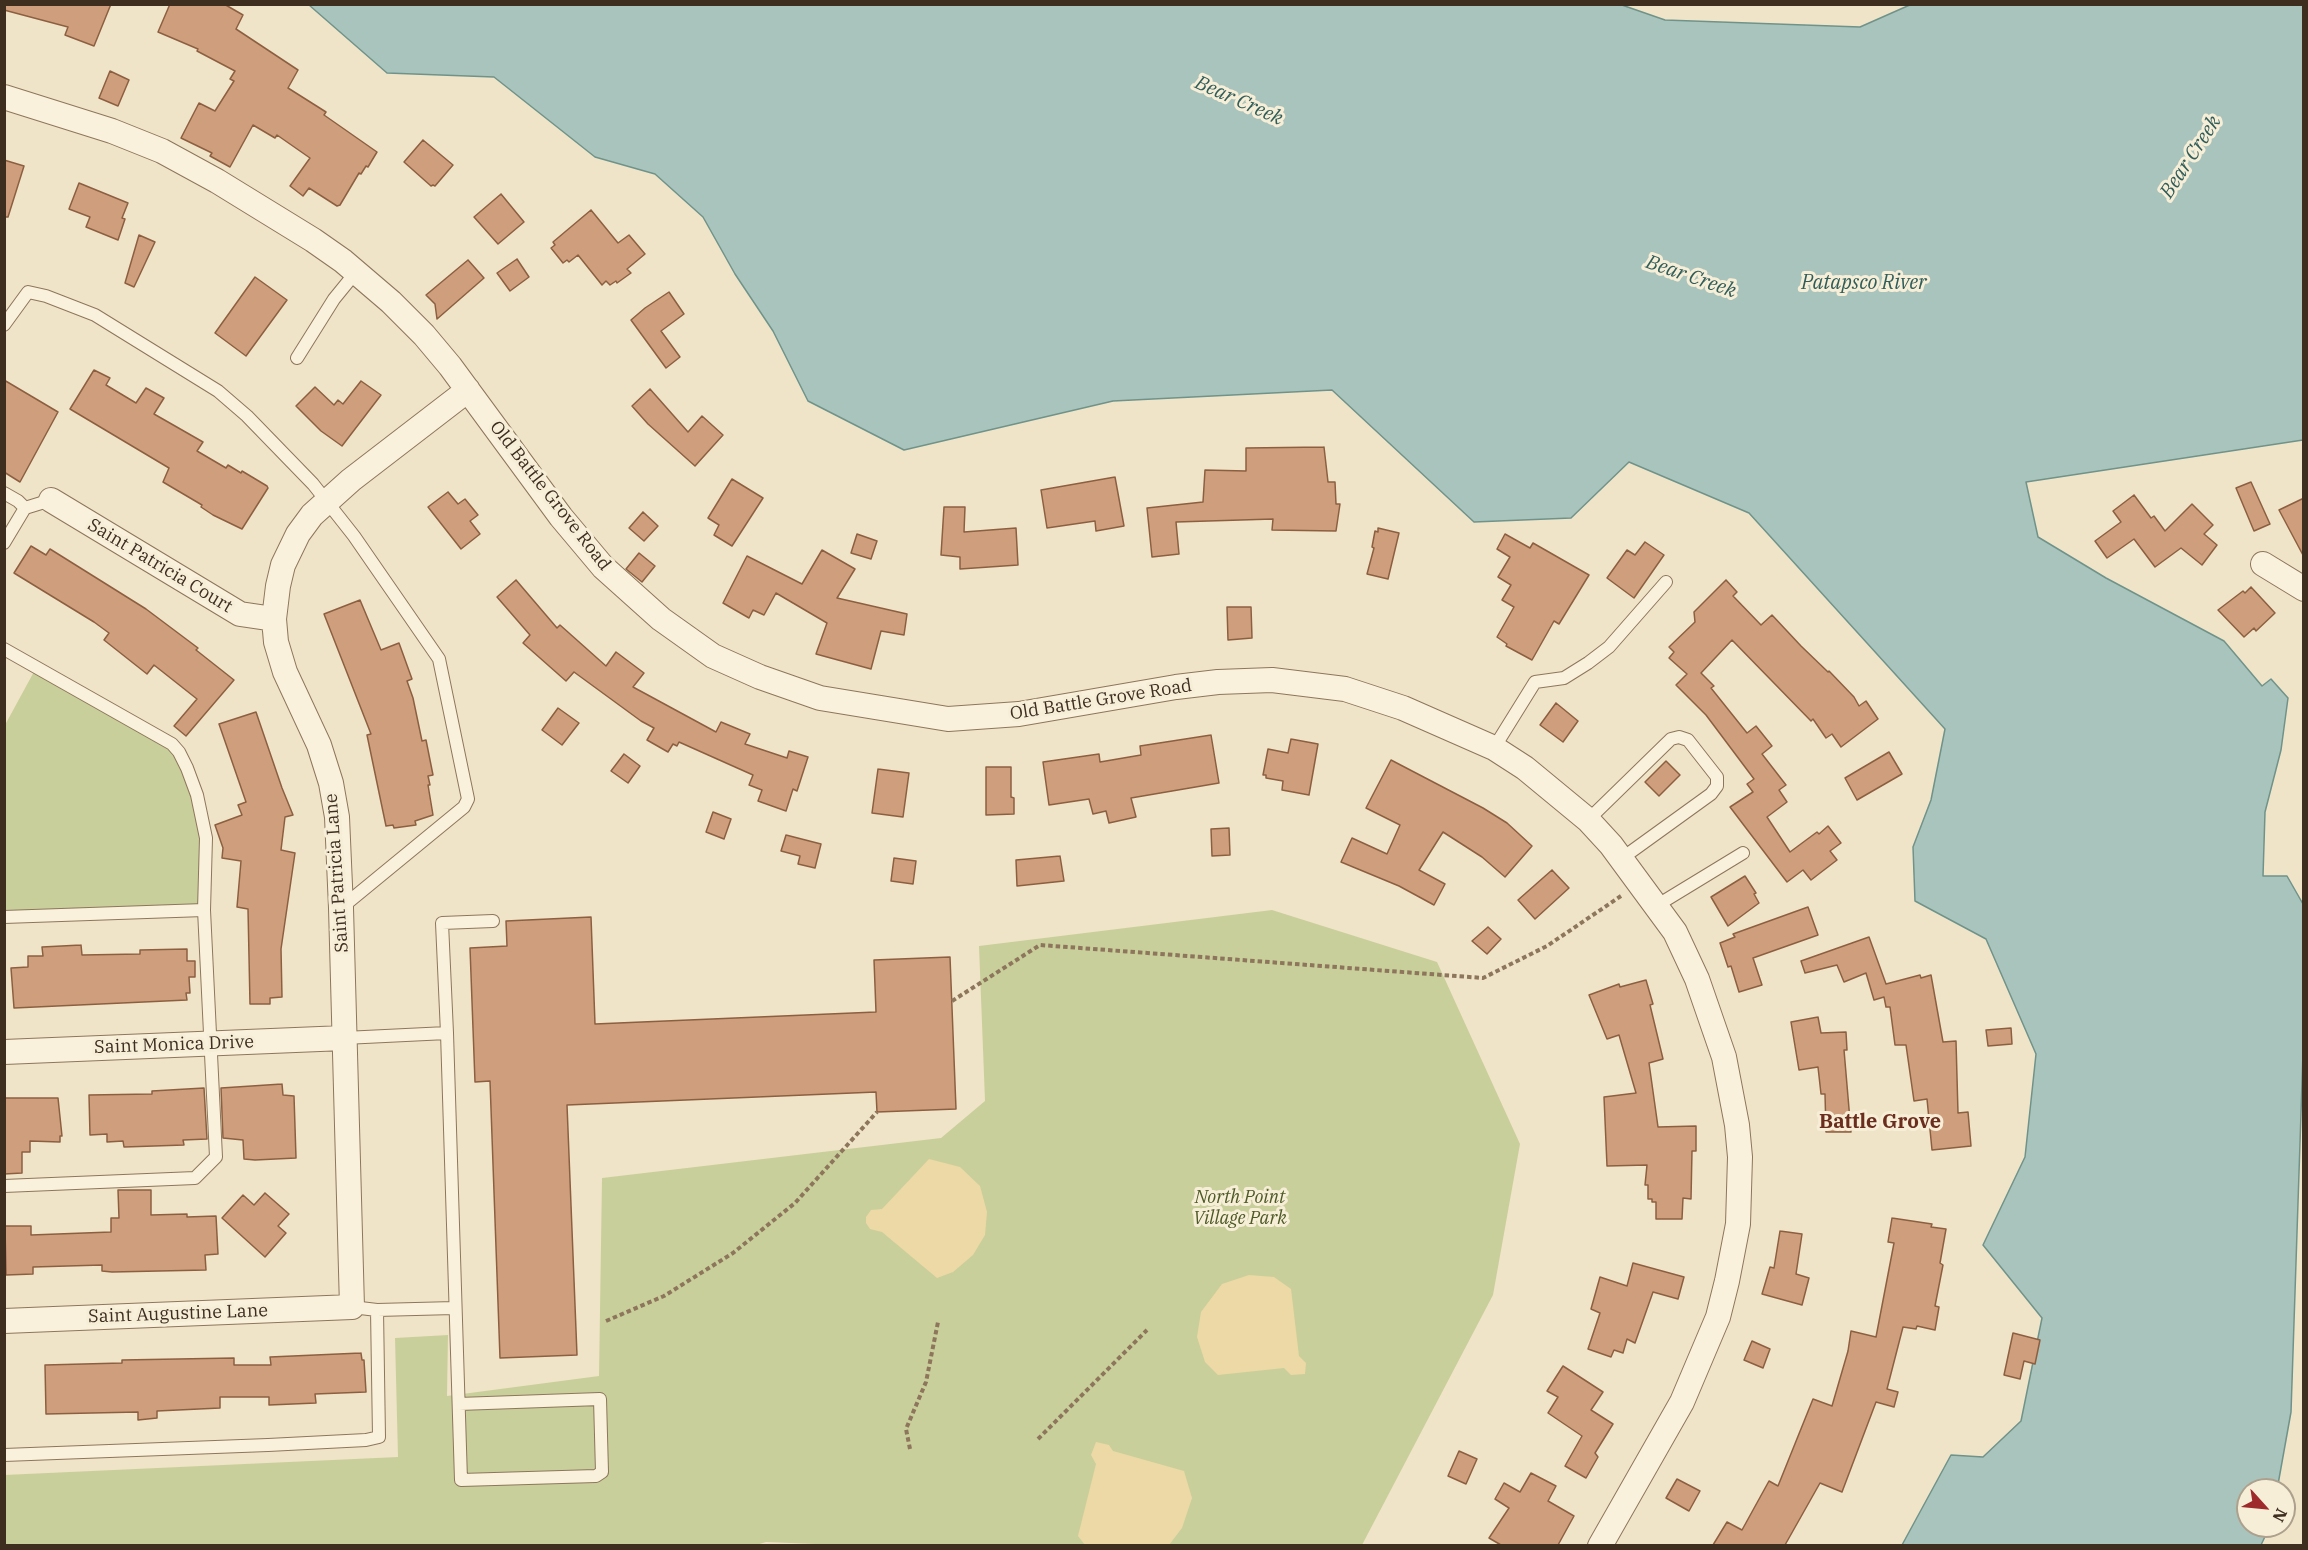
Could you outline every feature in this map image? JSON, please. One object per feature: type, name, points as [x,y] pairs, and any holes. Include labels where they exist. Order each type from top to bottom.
[{"type":"street","name":"Old Battle Grove Road","points":[[4,97],[112,131],[162,151],[218,181],[313,240],[356,272],[424,334],[561,517],[616,581],[684,637],[712,656],[804,693],[877,709],[948,719],[1019,714],[1218,682],[1272,680],[1345,690],[1382,700],[1438,722],[1494,748],[1525,768],[1588,820],[1621,859],[1675,932],[1697,979],[1724,1057],[1736,1114],[1740,1157],[1739,1213],[1718,1317],[1682,1402],[1659,1446],[1600,1545]]},
{"type":"street","name":"Saint Patricia Lane","points":[[352,1307],[337,817],[331,783],[319,745],[285,672],[276,642],[274,619],[278,586],[283,565],[298,534],[312,515],[351,480],[468,390]]},
{"type":"street","name":"Saint Patricia Court","points":[[51,500],[240,614],[274,619]]},
{"type":"street","points":[[2263,564],[2299,581]]},
{"type":"street","name":"Saint Monica Drive","points":[[4,1052],[344,1038]]},
{"type":"street","name":"Saint Augustine Lane","points":[[4,1321],[352,1307]]},
{"type":"lane","points":[[297,358],[334,299],[356,272]]},
{"type":"lane","points":[[4,325],[28,292],[46,296],[95,315],[218,391],[300,468],[354,536],[439,659],[468,799],[464,807],[341,908]]},
{"type":"lane","points":[[4,494],[18,501],[25,508]]},
{"type":"lane","points":[[4,543],[25,508],[51,500]]},
{"type":"lane","points":[[1494,748],[1534,682],[1564,678],[1588,663],[1609,647],[1666,582]]},
{"type":"lane","points":[[4,649],[154,733],[180,752],[197,795],[206,838],[204,910],[216,1157],[195,1178],[4,1186]]},
{"type":"lane","points":[[1588,820],[1671,739],[1679,737],[1688,740],[1717,777],[1717,786],[1711,794],[1621,859]]},
{"type":"lane","points":[[1656,906],[1743,853]]},
{"type":"lane","points":[[4,917],[204,910]]},
{"type":"lane","points":[[459,1404],[600,1399],[602,1472],[596,1476],[461,1480],[442,922],[493,921]]},
{"type":"lane","points":[[344,1038],[447,1033]]},
{"type":"lane","points":[[352,1307],[377,1310],[454,1308]]},
{"type":"lane","points":[[4,1455],[290,1444],[366,1440],[379,1437],[377,1310]]},
{"type":"path","points":[[952,1001],[1040,945],[1483,978],[1547,946],[1639,884]]},
{"type":"path","points":[[606,1321],[664,1296],[733,1253],[795,1203],[877,1112]]},
{"type":"path","points":[[910,1449],[906,1429],[926,1382],[938,1322]]},
{"type":"path","points":[[1038,1438],[1147,1330]]},
{"type":"green space","points":[[36,668],[179,753],[204,838],[202,906],[5,913],[5,725]]},
{"type":"green space","name":"North Point Village Park","points":[[1272,910],[1437,962],[1520,1144],[1493,1295],[1362,1545],[864,1546],[766,1542],[753,1546],[5,1545],[4,1475],[398,1457],[395,1338],[448,1335],[447,1396],[599,1376],[602,1178],[941,1138],[985,1101],[979,946]]},
{"type":"sand","points":[[929,1159],[960,1167],[980,1186],[987,1212],[985,1235],[973,1255],[953,1272],[937,1278],[882,1232],[870,1229],[866,1223],[866,1217],[871,1210],[882,1209]]},
{"type":"sand","points":[[1249,1275],[1274,1277],[1291,1289],[1299,1356],[1306,1363],[1305,1374],[1291,1375],[1284,1368],[1218,1375],[1205,1362],[1197,1337],[1201,1312],[1222,1284]]},
{"type":"sand","points":[[1096,1442],[1109,1445],[1113,1451],[1184,1471],[1192,1498],[1182,1528],[1169,1545],[1085,1545],[1078,1536],[1096,1464],[1091,1455]]},
{"type":"water","name":"Patapsco River","points":[[1619,4],[1665,20],[1860,27],[1912,4],[2303,5],[2303,440],[2026,482],[2038,537],[2106,578],[2224,641],[2262,686],[2271,679],[2288,698],[2281,750],[2265,812],[2263,876],[2287,876],[2303,904],[2303,1053],[2291,1412],[2279,1478],[2236,1478],[2236,1538],[2264,1538],[2261,1545],[1902,1545],[1951,1455],[1983,1457],[2021,1421],[2042,1318],[1983,1245],[2025,1157],[2036,1054],[1986,939],[1915,901],[1913,847],[1931,800],[1945,729],[1749,513],[1629,462],[1571,518],[1474,522],[1332,390],[1113,401],[904,450],[808,401],[773,331],[735,274],[703,217],[655,174],[595,157],[494,77],[387,73],[309,5]]},
{"type":"building","points":[[4,4],[111,4],[94,46],[65,35],[68,27],[4,10]]},
{"type":"building","points":[[170,4],[224,4],[243,15],[236,29],[298,70],[288,88],[326,112],[324,115],[377,152],[368,167],[366,166],[361,174],[359,173],[340,205],[337,206],[309,188],[303,196],[290,186],[310,158],[277,135],[275,138],[253,125],[230,167],[210,156],[212,153],[181,138],[199,103],[215,111],[234,81],[230,79],[235,71],[197,51],[198,49],[158,32]]},
{"type":"building","points":[[110,71],[129,80],[118,106],[99,98]]},
{"type":"building","points":[[423,140],[453,165],[435,186],[431,186],[404,162]]},
{"type":"building","points":[[4,160],[24,166],[8,217],[4,217]]},
{"type":"building","points":[[79,183],[128,203],[122,218],[125,219],[118,240],[86,227],[90,217],[69,209]]},
{"type":"building","points":[[501,194],[524,222],[498,244],[474,217]]},
{"type":"building","points":[[591,210],[618,243],[629,235],[645,254],[627,269],[631,273],[617,283],[616,281],[610,285],[606,281],[602,285],[578,255],[569,262],[567,260],[563,263],[551,248],[555,245],[553,242]]},
{"type":"building","points":[[139,235],[155,242],[134,287],[125,283]]},
{"type":"building","points":[[517,259],[529,277],[510,291],[497,273]]},
{"type":"building","points":[[468,260],[484,278],[437,319],[435,304],[426,295]]},
{"type":"building","points":[[255,277],[287,300],[246,356],[215,333]]},
{"type":"building","points":[[669,292],[684,314],[661,331],[680,357],[666,368],[631,320]]},
{"type":"building","points":[[94,370],[110,378],[106,385],[136,403],[146,388],[164,398],[154,414],[203,442],[197,451],[226,468],[228,465],[241,473],[242,471],[267,486],[268,488],[242,529],[213,515],[201,507],[202,505],[163,482],[169,468],[70,409]]},
{"type":"building","points":[[4,380],[58,412],[20,482],[4,472]]},
{"type":"building","points":[[361,381],[381,395],[342,446],[321,431],[296,406],[315,387],[334,405],[338,400],[343,404]]},
{"type":"building","points":[[650,389],[688,432],[702,416],[723,435],[695,466],[648,424],[632,406]]},
{"type":"building","points":[[1324,447],[1328,482],[1335,482],[1336,504],[1340,504],[1336,531],[1272,530],[1273,519],[1176,522],[1179,554],[1152,557],[1147,508],[1203,502],[1205,470],[1246,471],[1246,448]]},
{"type":"building","points":[[1115,477],[1124,526],[1096,531],[1095,521],[1047,528],[1041,490]]},
{"type":"building","points":[[732,479],[763,498],[732,546],[714,535],[719,525],[708,518]]},
{"type":"building","points":[[2251,482],[2270,524],[2254,531],[2236,488]]},
{"type":"building","points":[[448,492],[458,504],[465,499],[478,515],[470,521],[480,534],[461,549],[428,507]]},
{"type":"building","points":[[2134,495],[2151,518],[2154,516],[2165,531],[2192,504],[2213,525],[2204,534],[2217,545],[2202,565],[2181,548],[2155,567],[2134,539],[2107,558],[2095,541],[2121,522],[2113,511]]},
{"type":"building","points":[[2304,498],[2304,557],[2279,510]]},
{"type":"building","points":[[944,507],[965,507],[964,532],[1016,528],[1018,565],[960,569],[960,557],[941,555]]},
{"type":"building","points":[[643,512],[658,526],[644,541],[629,528]]},
{"type":"building","points":[[1378,528],[1399,533],[1388,579],[1367,574],[1374,548],[1372,547],[1375,531],[1378,532]]},
{"type":"building","points":[[857,534],[877,541],[871,559],[851,553]]},
{"type":"building","points":[[1505,534],[1530,548],[1533,543],[1589,575],[1559,624],[1554,621],[1532,660],[1506,646],[1507,644],[1497,637],[1514,607],[1502,600],[1511,585],[1498,577],[1510,557],[1497,549]]},
{"type":"building","points":[[1645,542],[1664,555],[1634,598],[1607,578],[1627,550],[1635,555]]},
{"type":"building","points":[[31,546],[46,555],[50,549],[146,609],[198,648],[196,650],[234,680],[186,736],[174,726],[197,699],[154,665],[147,674],[104,640],[109,633],[14,573]]},
{"type":"building","points":[[822,550],[855,569],[837,598],[907,614],[904,635],[881,631],[871,669],[816,654],[827,623],[776,593],[764,615],[753,610],[749,618],[723,603],[747,556],[802,584]]},
{"type":"building","points":[[639,553],[655,566],[642,582],[626,569]]},
{"type":"building","points":[[516,580],[557,628],[560,625],[606,666],[616,652],[644,673],[633,687],[716,732],[721,722],[750,734],[745,744],[787,758],[789,751],[808,757],[797,791],[793,789],[786,811],[758,801],[762,790],[749,785],[753,775],[679,742],[677,746],[673,744],[668,752],[647,740],[654,728],[574,672],[566,681],[523,643],[530,635],[497,597]]},
{"type":"building","points":[[1726,580],[1737,592],[1733,596],[1761,625],[1772,615],[1854,697],[1859,706],[1866,701],[1878,719],[1841,747],[1832,734],[1826,738],[1813,719],[1811,721],[1732,640],[1701,673],[1714,686],[1711,688],[1747,733],[1756,726],[1772,746],[1762,754],[1786,785],[1779,790],[1787,802],[1767,817],[1790,852],[1828,826],[1841,843],[1830,851],[1837,860],[1811,880],[1803,870],[1787,882],[1730,807],[1753,792],[1747,784],[1754,779],[1706,715],[1676,685],[1687,674],[1669,658],[1674,652],[1669,647],[1695,622],[1694,612]]},
{"type":"building","points":[[2251,587],[2275,613],[2256,631],[2254,628],[2244,637],[2218,610]]},
{"type":"building","points":[[360,600],[381,650],[399,643],[412,679],[407,681],[422,741],[426,740],[433,775],[428,776],[430,785],[428,785],[433,815],[415,821],[416,825],[394,828],[393,825],[386,826],[367,735],[371,734],[324,614]]},
{"type":"building","points":[[1227,607],[1251,607],[1252,638],[1228,640]]},
{"type":"building","points":[[1556,703],[1578,721],[1563,742],[1540,725]]},
{"type":"building","points":[[558,708],[579,723],[562,745],[542,730]]},
{"type":"building","points":[[256,712],[293,815],[285,817],[281,850],[295,853],[281,949],[282,997],[270,998],[270,1004],[250,1004],[248,909],[237,907],[241,861],[222,858],[223,848],[215,825],[242,815],[238,805],[246,802],[219,724]]},
{"type":"building","points":[[1211,735],[1219,783],[1131,798],[1136,817],[1109,823],[1106,811],[1093,814],[1089,799],[1049,805],[1043,762],[1099,754],[1100,762],[1141,755],[1140,746]]},
{"type":"building","points":[[1291,739],[1318,744],[1309,795],[1282,790],[1283,781],[1266,778],[1266,775],[1263,775],[1268,749],[1288,753]]},
{"type":"building","points":[[1889,752],[1902,774],[1857,800],[1845,778]]},
{"type":"building","points":[[624,754],[640,766],[628,783],[611,771]]},
{"type":"building","points":[[1391,760],[1483,808],[1507,823],[1532,846],[1505,877],[1482,857],[1443,832],[1419,870],[1445,884],[1434,905],[1399,886],[1341,862],[1352,838],[1387,854],[1400,825],[1366,808]]},
{"type":"building","points":[[1666,761],[1680,775],[1659,796],[1645,782]]},
{"type":"building","points":[[986,767],[1011,767],[1011,797],[1014,798],[1014,814],[986,815]]},
{"type":"building","points":[[878,769],[909,773],[903,817],[872,813]]},
{"type":"building","points":[[713,812],[731,819],[724,839],[706,832]]},
{"type":"building","points":[[1229,828],[1230,855],[1212,856],[1211,829]]},
{"type":"building","points":[[786,835],[821,844],[815,868],[798,864],[800,856],[781,851]]},
{"type":"building","points":[[1060,856],[1064,881],[1017,886],[1016,860]]},
{"type":"building","points":[[894,858],[916,861],[913,884],[891,881]]},
{"type":"building","points":[[1552,870],[1569,888],[1535,919],[1518,900]]},
{"type":"building","points":[[1745,876],[1756,893],[1754,894],[1759,903],[1728,926],[1711,897]]},
{"type":"building","points":[[1808,907],[1818,935],[1753,958],[1762,985],[1739,992],[1731,966],[1728,967],[1720,943],[1735,937],[1733,934]]},
{"type":"building","points":[[591,917],[595,1024],[876,1012],[874,960],[950,957],[956,1109],[877,1112],[876,1092],[567,1105],[577,1355],[500,1358],[490,1081],[475,1082],[470,948],[507,946],[506,921]]},
{"type":"building","points":[[1488,927],[1501,939],[1487,954],[1472,941]]},
{"type":"building","points":[[1869,937],[1886,984],[1920,975],[1921,978],[1931,975],[1943,1042],[1956,1041],[1958,1113],[1968,1112],[1971,1146],[1932,1150],[1927,1099],[1914,1101],[1906,1045],[1895,1045],[1890,1007],[1886,1007],[1884,997],[1874,1000],[1866,973],[1844,982],[1837,965],[1805,973],[1801,961]]},
{"type":"building","points":[[81,945],[82,955],[140,954],[140,950],[187,949],[187,961],[195,961],[195,977],[189,977],[190,993],[186,993],[187,1000],[14,1008],[11,968],[28,967],[28,956],[43,956],[42,947]]},
{"type":"building","points":[[1646,980],[1663,1059],[1649,1063],[1658,1127],[1696,1126],[1696,1151],[1692,1151],[1691,1199],[1683,1198],[1682,1219],[1656,1219],[1656,1202],[1648,1199],[1648,1185],[1645,1185],[1647,1165],[1607,1166],[1604,1097],[1636,1093],[1619,1035],[1607,1039],[1589,995],[1619,984],[1620,987]]},
{"type":"building","points":[[1818,1017],[1821,1033],[1846,1032],[1847,1050],[1844,1050],[1851,1132],[1826,1132],[1825,1094],[1821,1094],[1818,1067],[1799,1070],[1791,1022]]},
{"type":"building","points":[[2011,1028],[2012,1044],[1988,1046],[1986,1030]]},
{"type":"building","points":[[282,1084],[283,1095],[294,1096],[296,1158],[244,1159],[243,1140],[223,1138],[221,1088]]},
{"type":"building","points":[[204,1088],[207,1139],[183,1140],[184,1145],[124,1147],[123,1141],[107,1142],[107,1134],[90,1135],[89,1095],[152,1094],[152,1091]]},
{"type":"building","points":[[4,1098],[58,1098],[62,1136],[60,1136],[60,1142],[30,1141],[30,1152],[22,1152],[22,1173],[4,1174]]},
{"type":"building","points":[[118,1190],[151,1190],[151,1215],[216,1216],[218,1254],[205,1255],[206,1270],[112,1272],[102,1271],[102,1265],[33,1267],[33,1274],[6,1275],[5,1226],[31,1226],[31,1235],[111,1232],[111,1218],[119,1218]]},
{"type":"building","points":[[265,1193],[289,1214],[278,1226],[286,1233],[265,1257],[222,1218],[243,1195],[254,1205]]},
{"type":"building","points":[[1892,1218],[1932,1224],[1931,1227],[1946,1229],[1940,1263],[1943,1265],[1935,1306],[1939,1307],[1935,1330],[1917,1326],[1916,1329],[1903,1327],[1887,1389],[1898,1392],[1894,1407],[1876,1402],[1842,1492],[1820,1483],[1785,1545],[1713,1545],[1727,1522],[1742,1530],[1769,1481],[1778,1486],[1813,1399],[1832,1406],[1848,1351],[1851,1331],[1876,1337],[1894,1243],[1888,1242]]},
{"type":"building","points":[[1780,1231],[1802,1234],[1796,1274],[1809,1278],[1802,1305],[1762,1294],[1770,1267],[1774,1268]]},
{"type":"building","points":[[1633,1263],[1684,1277],[1678,1299],[1653,1292],[1635,1343],[1627,1339],[1623,1353],[1614,1350],[1611,1357],[1588,1349],[1600,1313],[1591,1309],[1600,1277],[1627,1286]]},
{"type":"building","points":[[2013,1333],[2040,1340],[2035,1364],[2024,1361],[2020,1379],[2004,1375]]},
{"type":"building","points":[[1752,1341],[1770,1349],[1763,1368],[1744,1360]]},
{"type":"building","points":[[361,1353],[362,1360],[364,1360],[366,1392],[315,1394],[316,1403],[269,1405],[269,1397],[220,1397],[220,1408],[157,1411],[157,1418],[138,1420],[138,1412],[46,1414],[45,1365],[122,1363],[122,1360],[234,1358],[234,1365],[271,1365],[270,1357]]},
{"type":"building","points":[[1563,1366],[1603,1392],[1591,1410],[1613,1424],[1595,1453],[1598,1457],[1586,1478],[1565,1466],[1582,1436],[1548,1413],[1558,1397],[1547,1391]]},
{"type":"building","points":[[1459,1451],[1477,1459],[1466,1484],[1448,1476]]},
{"type":"building","points":[[1531,1473],[1556,1486],[1548,1501],[1574,1516],[1558,1545],[1501,1545],[1489,1538],[1509,1508],[1495,1499],[1504,1483],[1520,1492]]},
{"type":"building","points":[[1677,1479],[1700,1491],[1689,1511],[1666,1498]]},
{"type":"district","name":"Battle Grove","points":[[1880,1122]]},
{"type":"water label","name":"Bear Creek","points":[[1239,101]]},
{"type":"water label","name":"Bear Creek","points":[[2191,157]]},
{"type":"water label","name":"Bear Creek","points":[[1691,277]]}]
